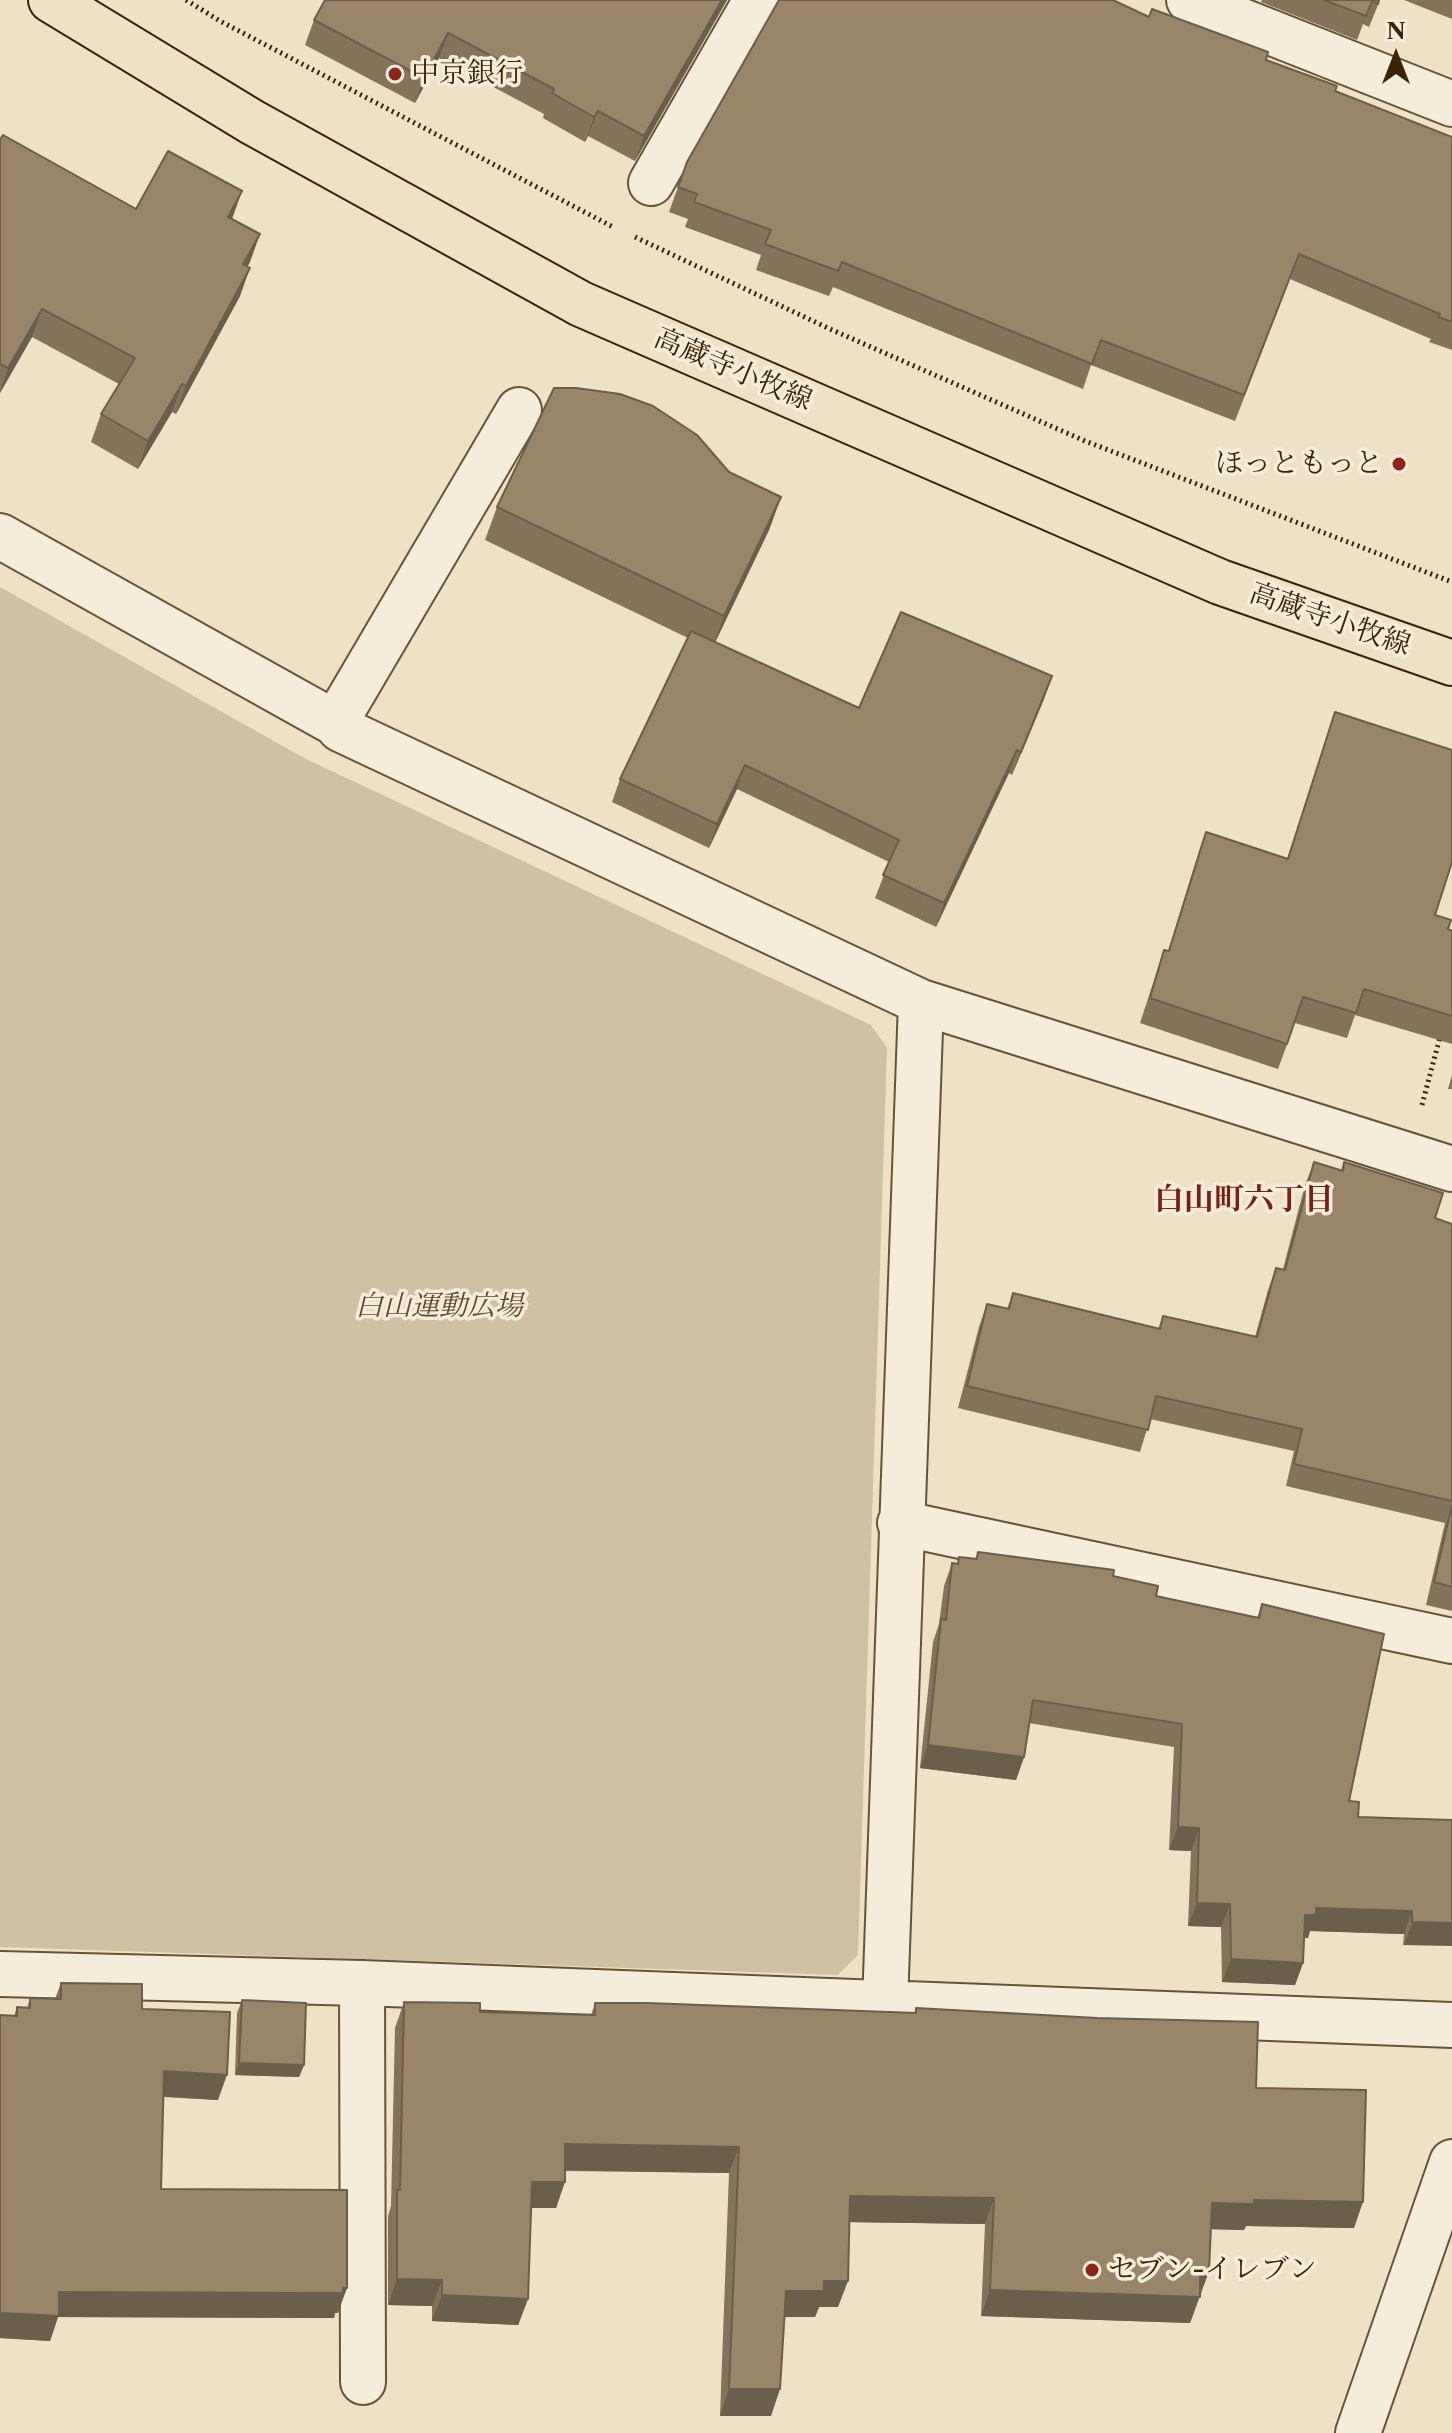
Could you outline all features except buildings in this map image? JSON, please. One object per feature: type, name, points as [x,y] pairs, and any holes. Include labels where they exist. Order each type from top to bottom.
[{"type":"main road","name":"高蔵寺小牧線","points":[[51,0],[252,122],[581,304],[1220,582],[1452,663]]},
{"type":"street","points":[[651,183],[756,0]]},
{"type":"street","points":[[1189,0],[1452,104]]},
{"type":"street","points":[[335,723],[519,410]]},
{"type":"street","points":[[0,536],[335,723],[340,729],[921,1002],[1452,1169]]},
{"type":"street","points":[[885,2004],[921,1002]]},
{"type":"street","points":[[900,1523],[1452,1641]]},
{"type":"street","points":[[0,1974],[362,1983],[1452,2025]]},
{"type":"street","points":[[362,1983],[363,2382]]},
{"type":"street","points":[[1358,2433],[1452,2162]]},
{"type":"path","points":[[186,0],[220,21],[622,231],[830,329],[1085,441],[1452,582]]},
{"type":"path","points":[[1408,1155],[1444,1023]]},
{"type":"green space","name":"白山運動広場","points":[[0,587],[304,758],[871,1025],[887,1048],[858,1955],[838,1975],[0,1947]]},
{"type":"place","name":"中京銀行","points":[[395,74]]},
{"type":"place","name":"ほっともっと","points":[[1399,464]]},
{"type":"place","name":"セブン-イレブン","points":[[1092,2270]]},
{"type":"district","name":"白山町六丁目","points":[[1244,1200]]}]
